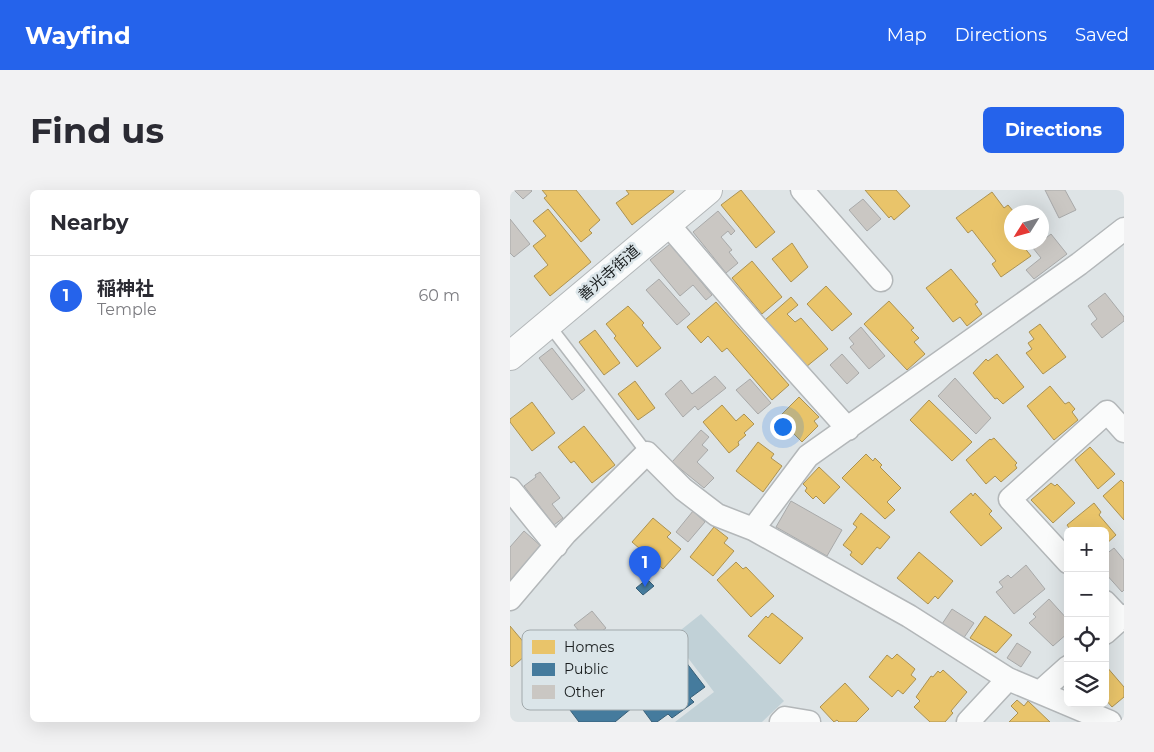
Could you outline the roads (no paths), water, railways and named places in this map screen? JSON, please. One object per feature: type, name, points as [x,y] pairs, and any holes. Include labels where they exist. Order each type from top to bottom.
[{"type":"street","points":[[802,190],[882,280]]},
{"type":"street","name":"善光寺街道","points":[[510,356],[550,325],[700,193]]},
{"type":"street","points":[[667,223],[848,429]]},
{"type":"street","points":[[753,529],[808,456],[1124,230]]},
{"type":"street","points":[[1064,558],[1010,499],[1106,412],[1124,431]]},
{"type":"street","points":[[510,599],[566,533],[647,453],[683,489],[717,515],[753,529],[909,616],[1008,678],[1110,722]]},
{"type":"street","points":[[510,489],[556,546]]},
{"type":"street","points":[[1109,609],[1117,623]]},
{"type":"street","points":[[1040,692],[1064,671]]},
{"type":"street","points":[[968,722],[1008,678]]},
{"type":"street","points":[[780,722],[785,718],[809,722]]},
{"type":"lane","points":[[550,325],[647,453]]},
{"type":"place","name":"稲神社","points":[[645,587]]}]
